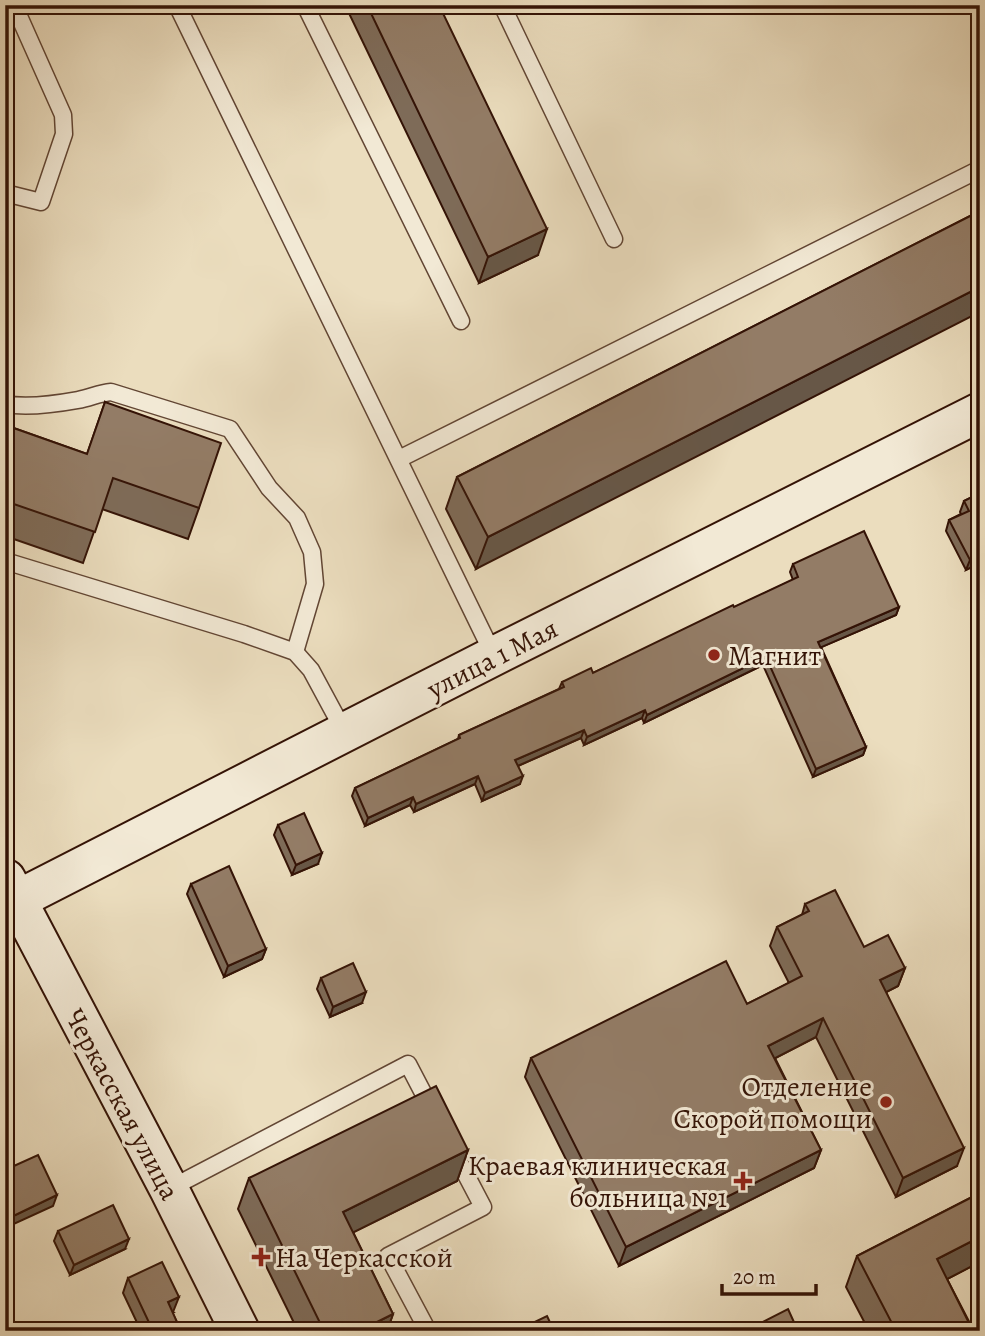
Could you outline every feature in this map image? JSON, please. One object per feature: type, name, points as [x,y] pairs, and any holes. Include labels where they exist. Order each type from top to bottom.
[{"type":"street","name":"улица 1 Мая","points":[[9,895],[345,733],[980,412]]},
{"type":"street","name":"Черкасская улица","points":[[9,895],[169,1189],[240,1331]]},
{"type":"lane","points":[[5,193],[41,202],[64,134],[63,115],[14,5]]},
{"type":"lane","points":[[177,5],[494,656]]},
{"type":"lane","points":[[305,5],[461,321]]},
{"type":"lane","points":[[502,5],[614,239]]},
{"type":"lane","points":[[399,459],[980,170]]},
{"type":"lane","points":[[5,404],[81,400],[97,393],[111,392],[230,429],[269,488],[297,518],[312,552],[316,584],[295,652]]},
{"type":"lane","points":[[5,561],[295,652],[311,670],[345,733]]},
{"type":"lane","points":[[169,1189],[408,1064],[483,1207],[388,1256],[428,1331]]},
{"type":"building","points":[[367,5],[439,5],[547,229],[488,257]]},
{"type":"building","points":[[980,211],[980,287],[488,537],[457,477]]},
{"type":"building","points":[[105,402],[221,443],[199,508],[113,478],[95,532],[5,501],[5,425],[87,454]]},
{"type":"building","points":[[980,493],[980,555],[970,560],[949,520],[969,511],[964,501]]},
{"type":"building","points":[[864,531],[899,607],[818,642],[866,747],[816,769],[766,657],[647,715],[645,710],[587,737],[584,730],[515,760],[523,776],[485,793],[478,776],[416,804],[413,797],[368,818],[355,788],[460,738],[459,735],[564,687],[562,682],[591,668],[593,673],[733,605],[734,607],[798,577],[793,564]]},
{"type":"building","points":[[304,813],[322,853],[296,865],[278,825]]},
{"type":"building","points":[[229,866],[266,949],[228,966],[191,884]]},
{"type":"building","points":[[835,890],[864,947],[888,935],[905,968],[880,980],[964,1148],[903,1178],[823,1018],[768,1046],[821,1150],[626,1247],[531,1058],[726,961],[747,1004],[802,976],[777,927],[809,911],[805,904]]},
{"type":"building","points":[[353,963],[366,992],[333,1007],[321,978]]},
{"type":"building","points":[[436,1086],[468,1150],[343,1212],[393,1314],[359,1331],[324,1331],[249,1178]]},
{"type":"building","points":[[38,1155],[57,1195],[5,1220],[5,1170]]},
{"type":"building","points":[[980,1193],[980,1237],[937,1259],[973,1331],[896,1331],[857,1256]]},
{"type":"building","points":[[113,1205],[129,1239],[74,1265],[58,1231]]},
{"type":"building","points":[[162,1262],[179,1297],[168,1302],[181,1331],[153,1331],[128,1278]]},
{"type":"building","points":[[788,1309],[798,1331],[745,1331]]},
{"type":"building","points":[[547,1316],[554,1331],[516,1331]]},
{"type":"place","name":"Магнит","points":[[714,655]]},
{"type":"place","name":"Отделение Скорой помощи","points":[[886,1102]]},
{"type":"place","name":"Краевая клиническая больница №1","points":[[743,1181]]},
{"type":"place","name":"На Черкасской","points":[[261,1257]]}]
